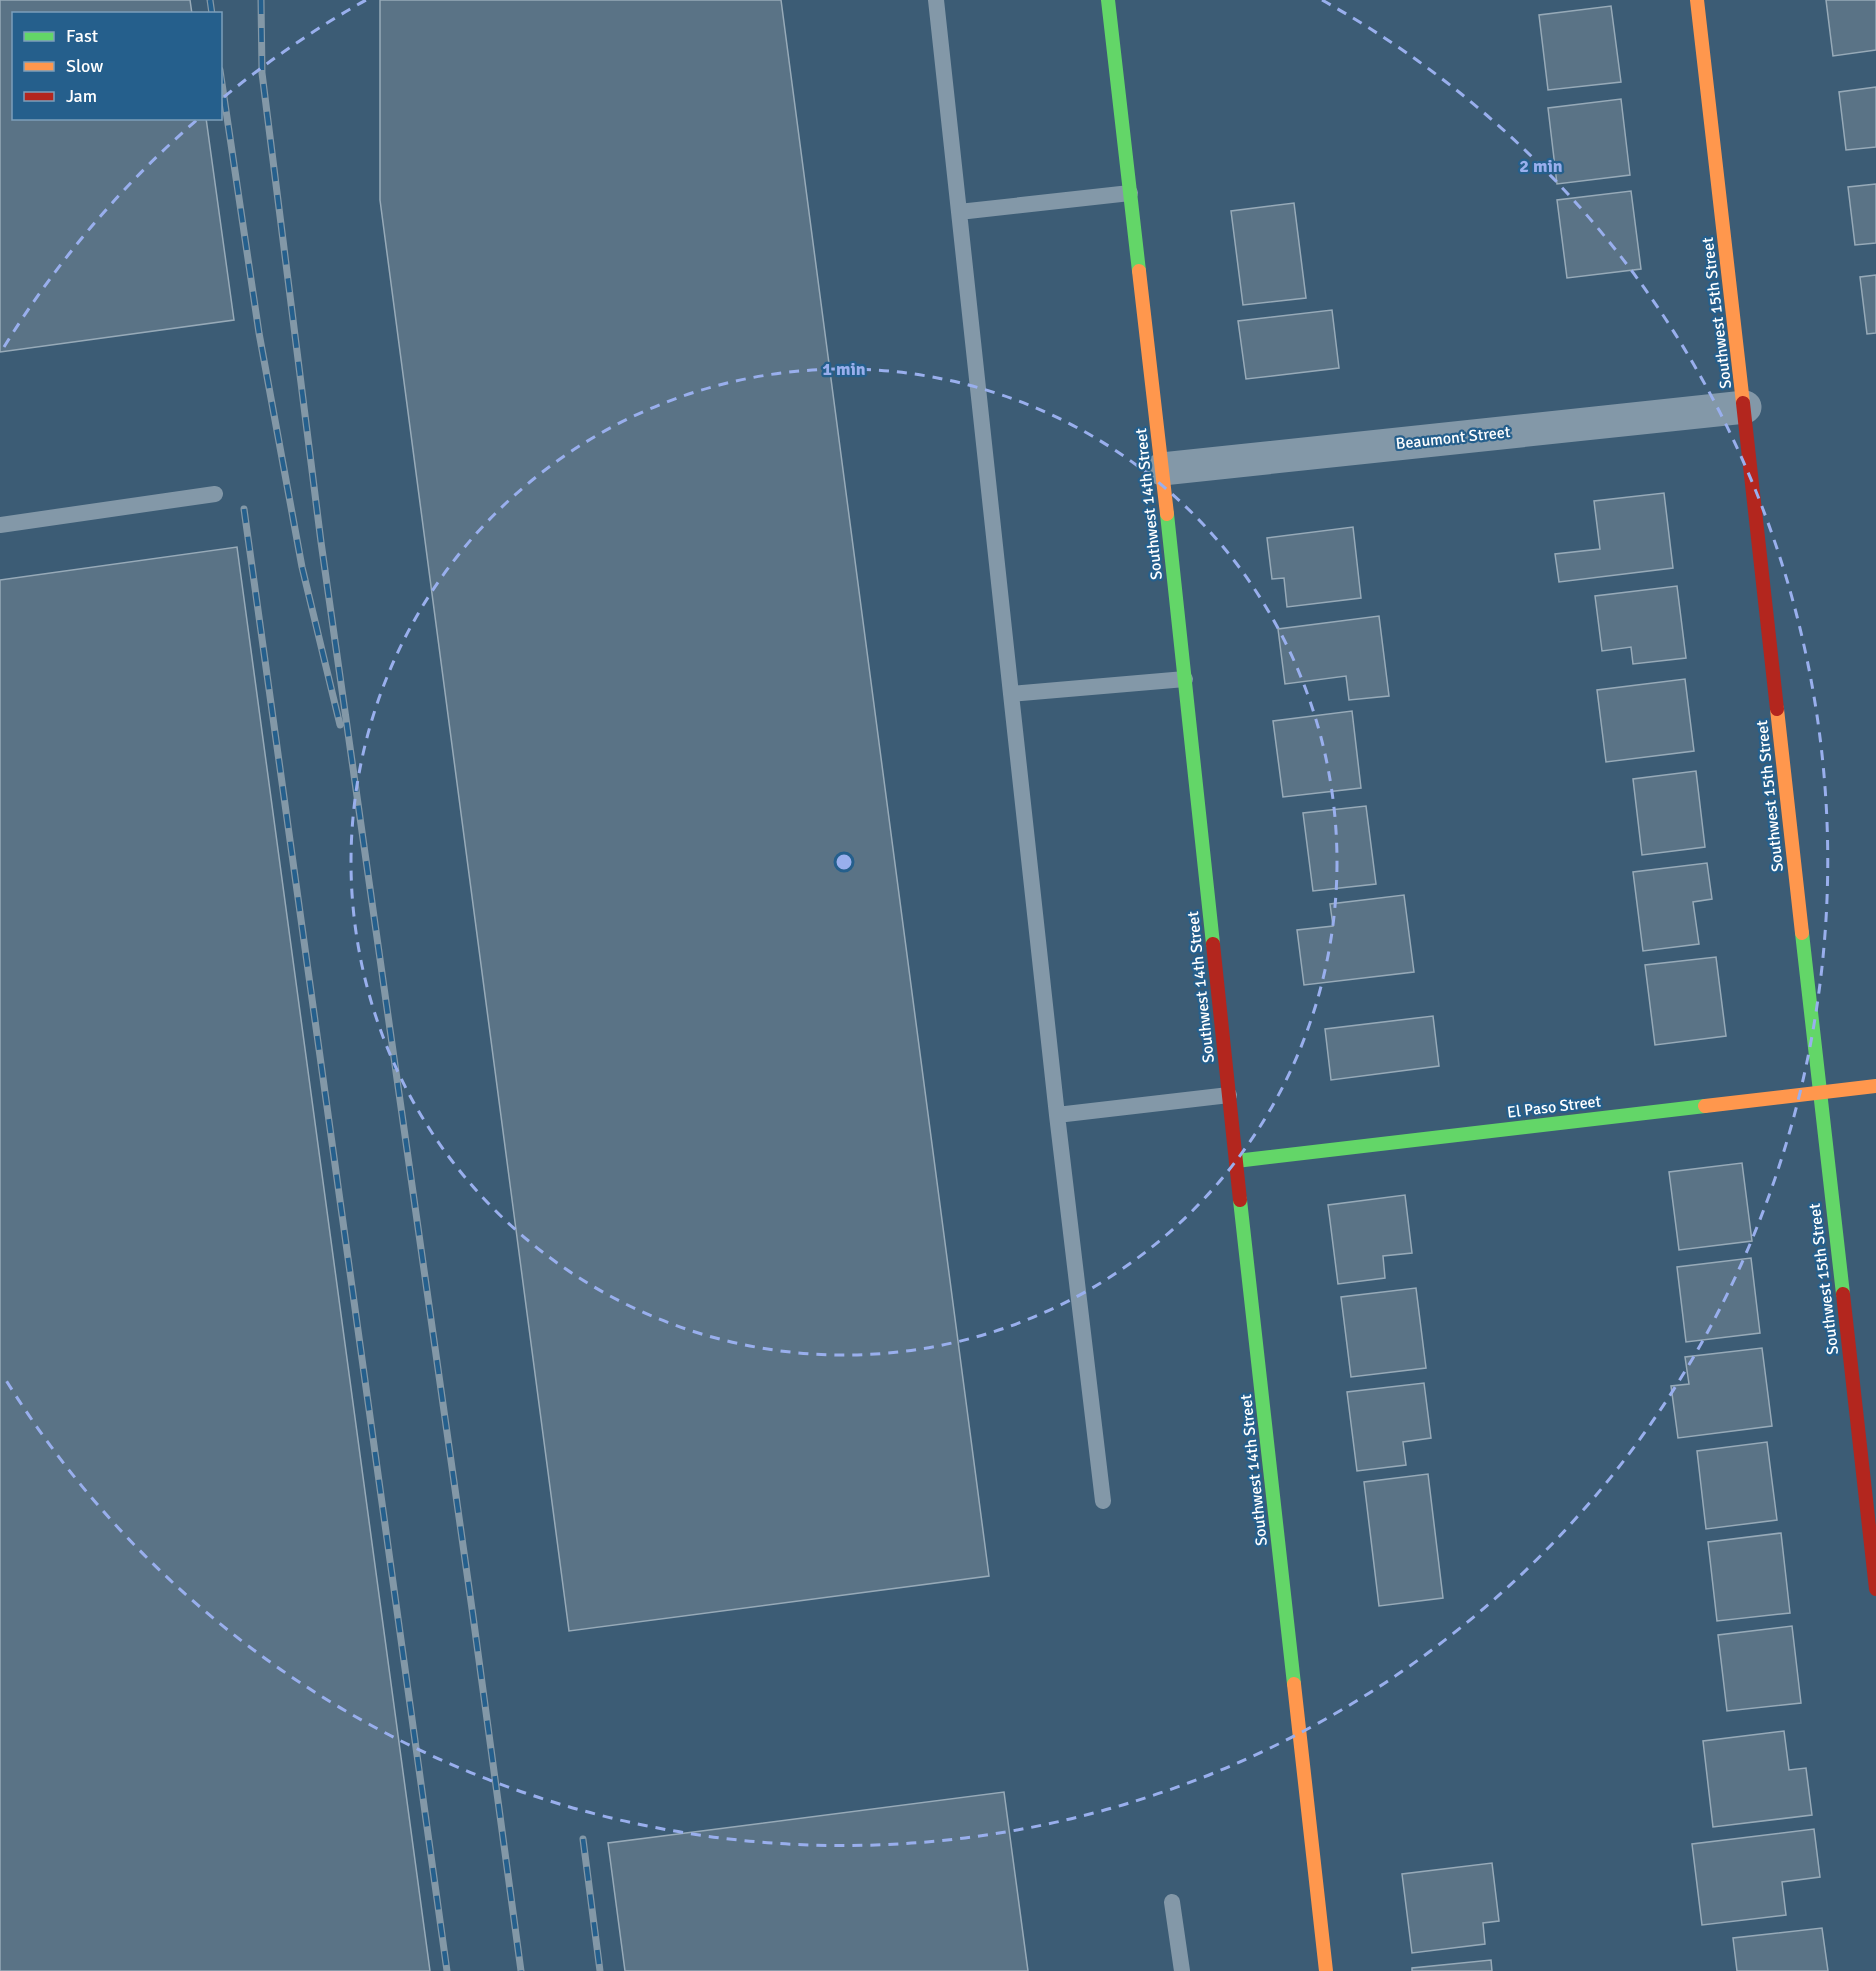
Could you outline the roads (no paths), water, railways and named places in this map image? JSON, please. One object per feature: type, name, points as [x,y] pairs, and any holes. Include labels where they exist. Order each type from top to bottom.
[{"type":"street","name":"Southwest 14th Street","points":[[1108,0],[1162,469],[1326,1971]]},
{"type":"street","name":"Southwest 15th Street","points":[[1697,0],[1745,407],[1819,1093],[1876,1589]]},
{"type":"street","name":"Beaumont Street","points":[[1162,469],[1745,407]]},
{"type":"street","name":"El Paso Street","points":[[1236,1161],[1876,1086]]},
{"type":"lane","points":[[936,0],[1057,1115],[1103,1501]]},
{"type":"lane","points":[[959,212],[1130,193]]},
{"type":"lane","points":[[0,525],[215,494]]},
{"type":"lane","points":[[1011,694],[1185,679]]},
{"type":"lane","points":[[1057,1115],[1229,1095]]},
{"type":"lane","points":[[1172,1902],[1182,1971]]},
{"type":"railway","points":[[210,0],[212,12]]},
{"type":"railway","points":[[261,0],[262,73],[321,542],[521,1971]]},
{"type":"railway","points":[[222,83],[259,333],[302,567],[340,725]]},
{"type":"railway","points":[[244,509],[447,1971]]},
{"type":"railway","points":[[583,1839],[600,1971]]}]
